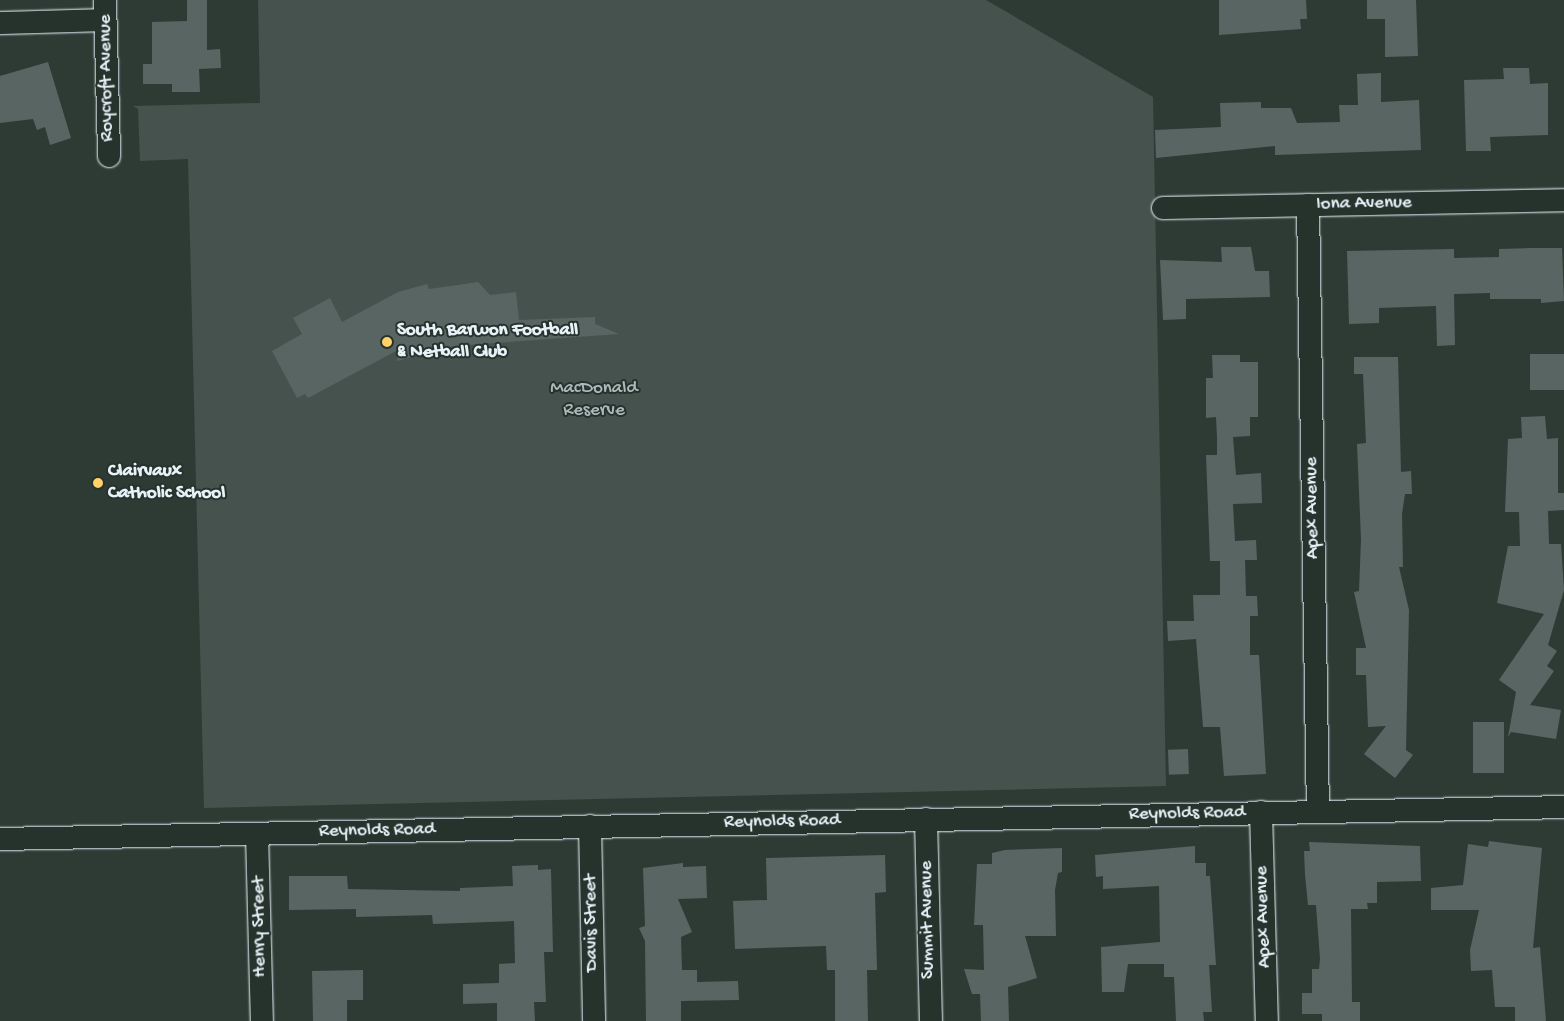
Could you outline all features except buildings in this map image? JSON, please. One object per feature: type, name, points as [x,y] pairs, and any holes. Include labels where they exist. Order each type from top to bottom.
[{"type":"street","points":[[0,22],[105,10]]},
{"type":"street","name":"Roycroft Avenue","points":[[105,10],[109,156]]},
{"type":"street","name":"Iona Avenue","points":[[1164,208],[1564,200]]},
{"type":"street","name":"Apex Avenue","points":[[1308,205],[1318,812]]},
{"type":"street","name":"Reynolds Road","points":[[0,839],[1564,806]]},
{"type":"street","name":"Apex Avenue","points":[[1261,812],[1267,1021]]},
{"type":"street","name":"Summit Avenue","points":[[926,819],[931,1021]]},
{"type":"street","name":"Davis Street","points":[[590,826],[594,1021]]},
{"type":"street","name":"Henry Street","points":[[257,834],[262,1021]]},
{"type":"green space","name":"MacDonald Reserve","points":[[258,0],[986,0],[1153,97],[1166,786],[204,808],[188,159],[140,161],[138,109],[133,106],[260,103]]},
{"type":"place","name":"South Barwon Football & Netball Club","points":[[387,342]]},
{"type":"place","name":"Clairvaux Catholic School","points":[[98,483]]}]
